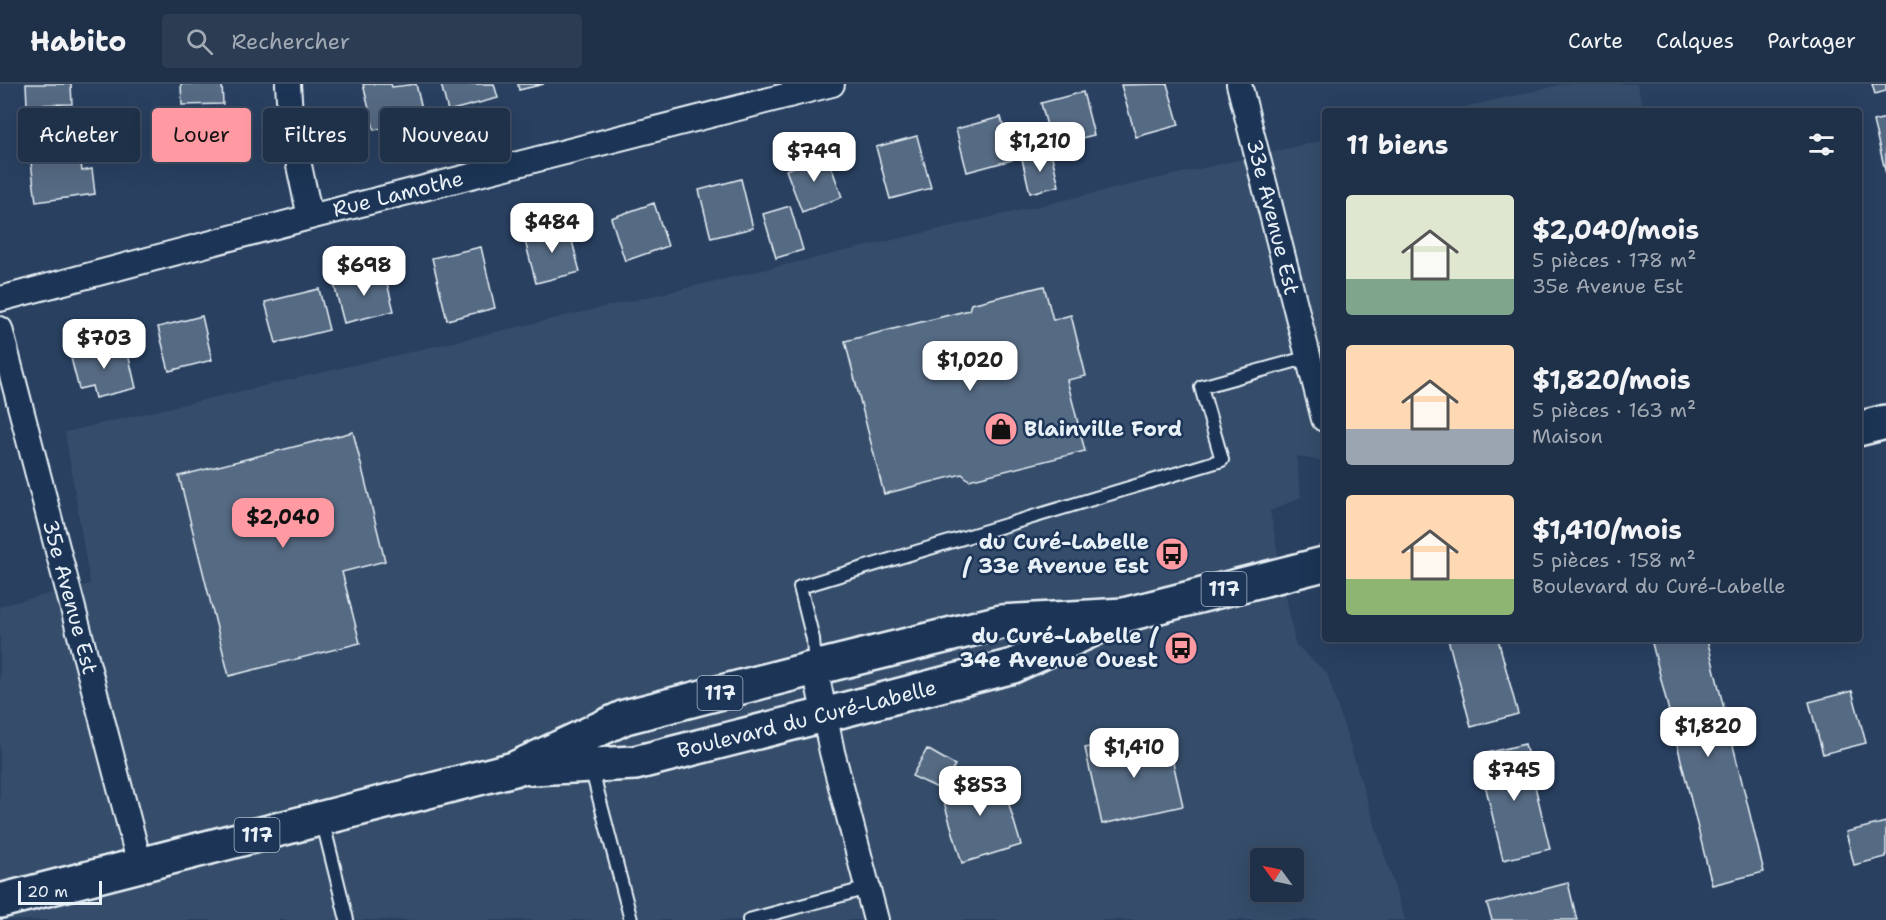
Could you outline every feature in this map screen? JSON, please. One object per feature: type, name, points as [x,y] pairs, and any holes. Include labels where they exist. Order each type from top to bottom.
[{"type":"main road","points":[[1862,428],[1886,422]]},
{"type":"main road","name":"Boulevard du Curé-Labelle","points":[[0,901],[587,751],[635,763],[824,715],[1013,666],[1124,615],[1322,565]]},
{"type":"main road","name":"Boulevard du Curé-Labelle","points":[[587,751],[625,717],[815,668],[1001,622],[1124,615]]},
{"type":"street","points":[[288,84],[291,128],[310,217]]},
{"type":"street","name":"Rue Lamothe","points":[[0,298],[832,84]]},
{"type":"street","name":"33e Avenue Est","points":[[1239,84],[1322,411]]},
{"type":"street","name":"35e Avenue Est","points":[[0,329],[140,865]]},
{"type":"street","points":[[815,668],[824,715],[876,920]]},
{"type":"lane","points":[[815,668],[813,639],[801,587],[1222,460],[1201,387],[1309,357]]},
{"type":"lane","points":[[587,751],[631,920]]},
{"type":"lane","points":[[322,819],[347,920]]},
{"type":"lane","points":[[749,920],[868,888]]},
{"type":"shaded area","points":[[1564,84],[1637,84],[1643,108],[1461,108]]},
{"type":"shaded area","points":[[1322,140],[1322,462],[1296,456],[1301,497],[1270,511],[1295,644],[1327,673],[1405,920],[0,920],[0,606],[90,584],[65,432]]},
{"type":"building","points":[[26,84],[71,84],[72,104],[27,105]]},
{"type":"building","points":[[181,84],[222,84],[223,104],[182,105]]},
{"type":"building","points":[[363,84],[391,84],[392,87],[416,84],[422,108],[380,108],[380,129],[374,130]]},
{"type":"building","points":[[441,84],[494,84],[498,98],[460,108],[447,108]]},
{"type":"building","points":[[518,84],[544,84],[519,90]]},
{"type":"building","points":[[1167,84],[1179,125],[1136,137],[1121,85]]},
{"type":"building","points":[[1872,84],[1886,84],[1886,91],[1875,94]]},
{"type":"building","points":[[1083,92],[1094,135],[1052,145],[1041,103]]},
{"type":"building","points":[[1001,117],[1012,160],[967,172],[956,129]]},
{"type":"building","points":[[1886,118],[1886,174],[1873,121]]},
{"type":"building","points":[[917,136],[931,188],[890,199],[876,147]]},
{"type":"building","points":[[1051,153],[1059,186],[1030,193],[1022,159]]},
{"type":"building","points":[[827,155],[842,197],[802,212],[786,170]]},
{"type":"building","points":[[31,162],[81,162],[82,171],[92,169],[95,194],[36,202]]},
{"type":"building","points":[[741,179],[753,228],[711,238],[699,190]]},
{"type":"building","points":[[654,203],[668,246],[625,261],[611,218]]},
{"type":"building","points":[[790,206],[803,250],[776,258],[763,214]]},
{"type":"building","points":[[568,225],[580,272],[536,283],[524,237]]},
{"type":"building","points":[[481,247],[495,308],[447,320],[432,258]]},
{"type":"building","points":[[384,271],[394,311],[344,323],[334,284]]},
{"type":"building","points":[[1044,286],[1053,320],[1071,315],[1086,376],[1067,380],[1085,451],[969,480],[962,474],[884,494],[845,341],[969,310],[971,304]]},
{"type":"building","points":[[319,289],[329,330],[276,343],[265,302]]},
{"type":"building","points":[[202,316],[212,360],[169,371],[158,327]]},
{"type":"building","points":[[125,341],[136,388],[95,398],[92,386],[79,389],[70,354]]},
{"type":"building","points":[[353,432],[385,561],[342,572],[360,643],[229,676],[179,476]]},
{"type":"building","points":[[1449,642],[1499,642],[1518,714],[1471,727]]},
{"type":"building","points":[[1652,642],[1708,642],[1764,872],[1712,885]]},
{"type":"building","points":[[1852,691],[1866,743],[1823,754],[1809,702]]},
{"type":"building","points":[[1167,736],[1183,806],[1102,824],[1085,748],[1109,742],[1110,748]]},
{"type":"building","points":[[1525,744],[1550,849],[1503,860],[1478,755]]},
{"type":"building","points":[[927,749],[955,765],[940,789],[912,776]]},
{"type":"building","points":[[999,771],[1021,845],[962,863],[940,789]]},
{"type":"building","points":[[1886,822],[1886,857],[1854,865],[1846,832]]},
{"type":"building","points":[[1568,883],[1577,920],[1492,920],[1487,904]]},
{"type":"place","name":"Blainville Ford","points":[[1001,429]]},
{"type":"place","name":"du Curé-Labelle / 33e Avenue Est","points":[[1172,554]]},
{"type":"place","name":"du Curé-Labelle / 34e Avenue Ouest","points":[[1181,648]]}]
